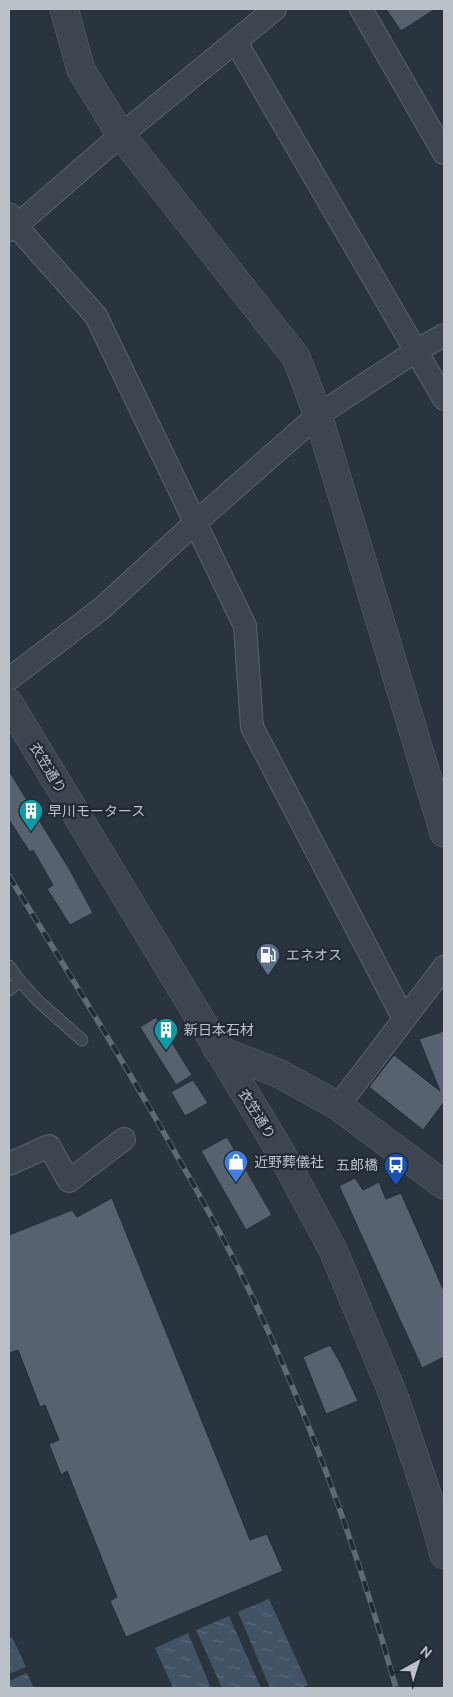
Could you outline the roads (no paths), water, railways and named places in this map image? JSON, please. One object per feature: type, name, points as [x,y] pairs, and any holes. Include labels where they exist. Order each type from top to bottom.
[{"type":"street","points":[[64,9],[81,70],[121,135],[296,357],[318,416],[444,833]]},
{"type":"street","points":[[275,9],[11,223],[96,316],[245,626],[252,727],[404,1019]]},
{"type":"street","points":[[361,9],[444,152]]},
{"type":"street","points":[[236,42],[444,399]]},
{"type":"street","points":[[9,698],[101,609],[196,522],[318,416],[416,351],[444,335]]},
{"type":"street","name":"衣笠通り","points":[[9,698],[217,1049],[280,1151],[333,1250],[395,1398],[428,1497],[444,1555]]},
{"type":"street","points":[[338,1106],[444,967]]},
{"type":"street","points":[[217,1049],[280,1074],[338,1106],[444,1185]]},
{"type":"street","points":[[9,1164],[49,1146],[69,1181],[124,1139]]},
{"type":"lane","points":[[9,966],[37,1000],[82,1040]]},
{"type":"lane","points":[[9,990],[20,981]]},
{"type":"water","points":[[269,1599],[308,1685],[301,1688],[270,1688],[238,1612]]},
{"type":"water","points":[[229,1616],[261,1688],[222,1688],[196,1630]]},
{"type":"water","points":[[188,1633],[211,1688],[173,1688],[155,1648]]},
{"type":"water","points":[[12,1637],[26,1667],[9,1674],[9,1638]]},
{"type":"water","points":[[27,1673],[34,1688],[9,1688],[9,1681]]},
{"type":"railway","points":[[9,876],[157,1121],[209,1213],[249,1290],[299,1402],[335,1496],[352,1544],[396,1688]]},
{"type":"place","name":"早川モータース","points":[[31,832]]},
{"type":"place","name":"エネオス","points":[[268,976]]},
{"type":"place","name":"新日本石材","points":[[166,1051]]},
{"type":"place","name":"近野葬儀社","points":[[236,1183]]},
{"type":"place","name":"五郎橋","points":[[396,1186]]}]
